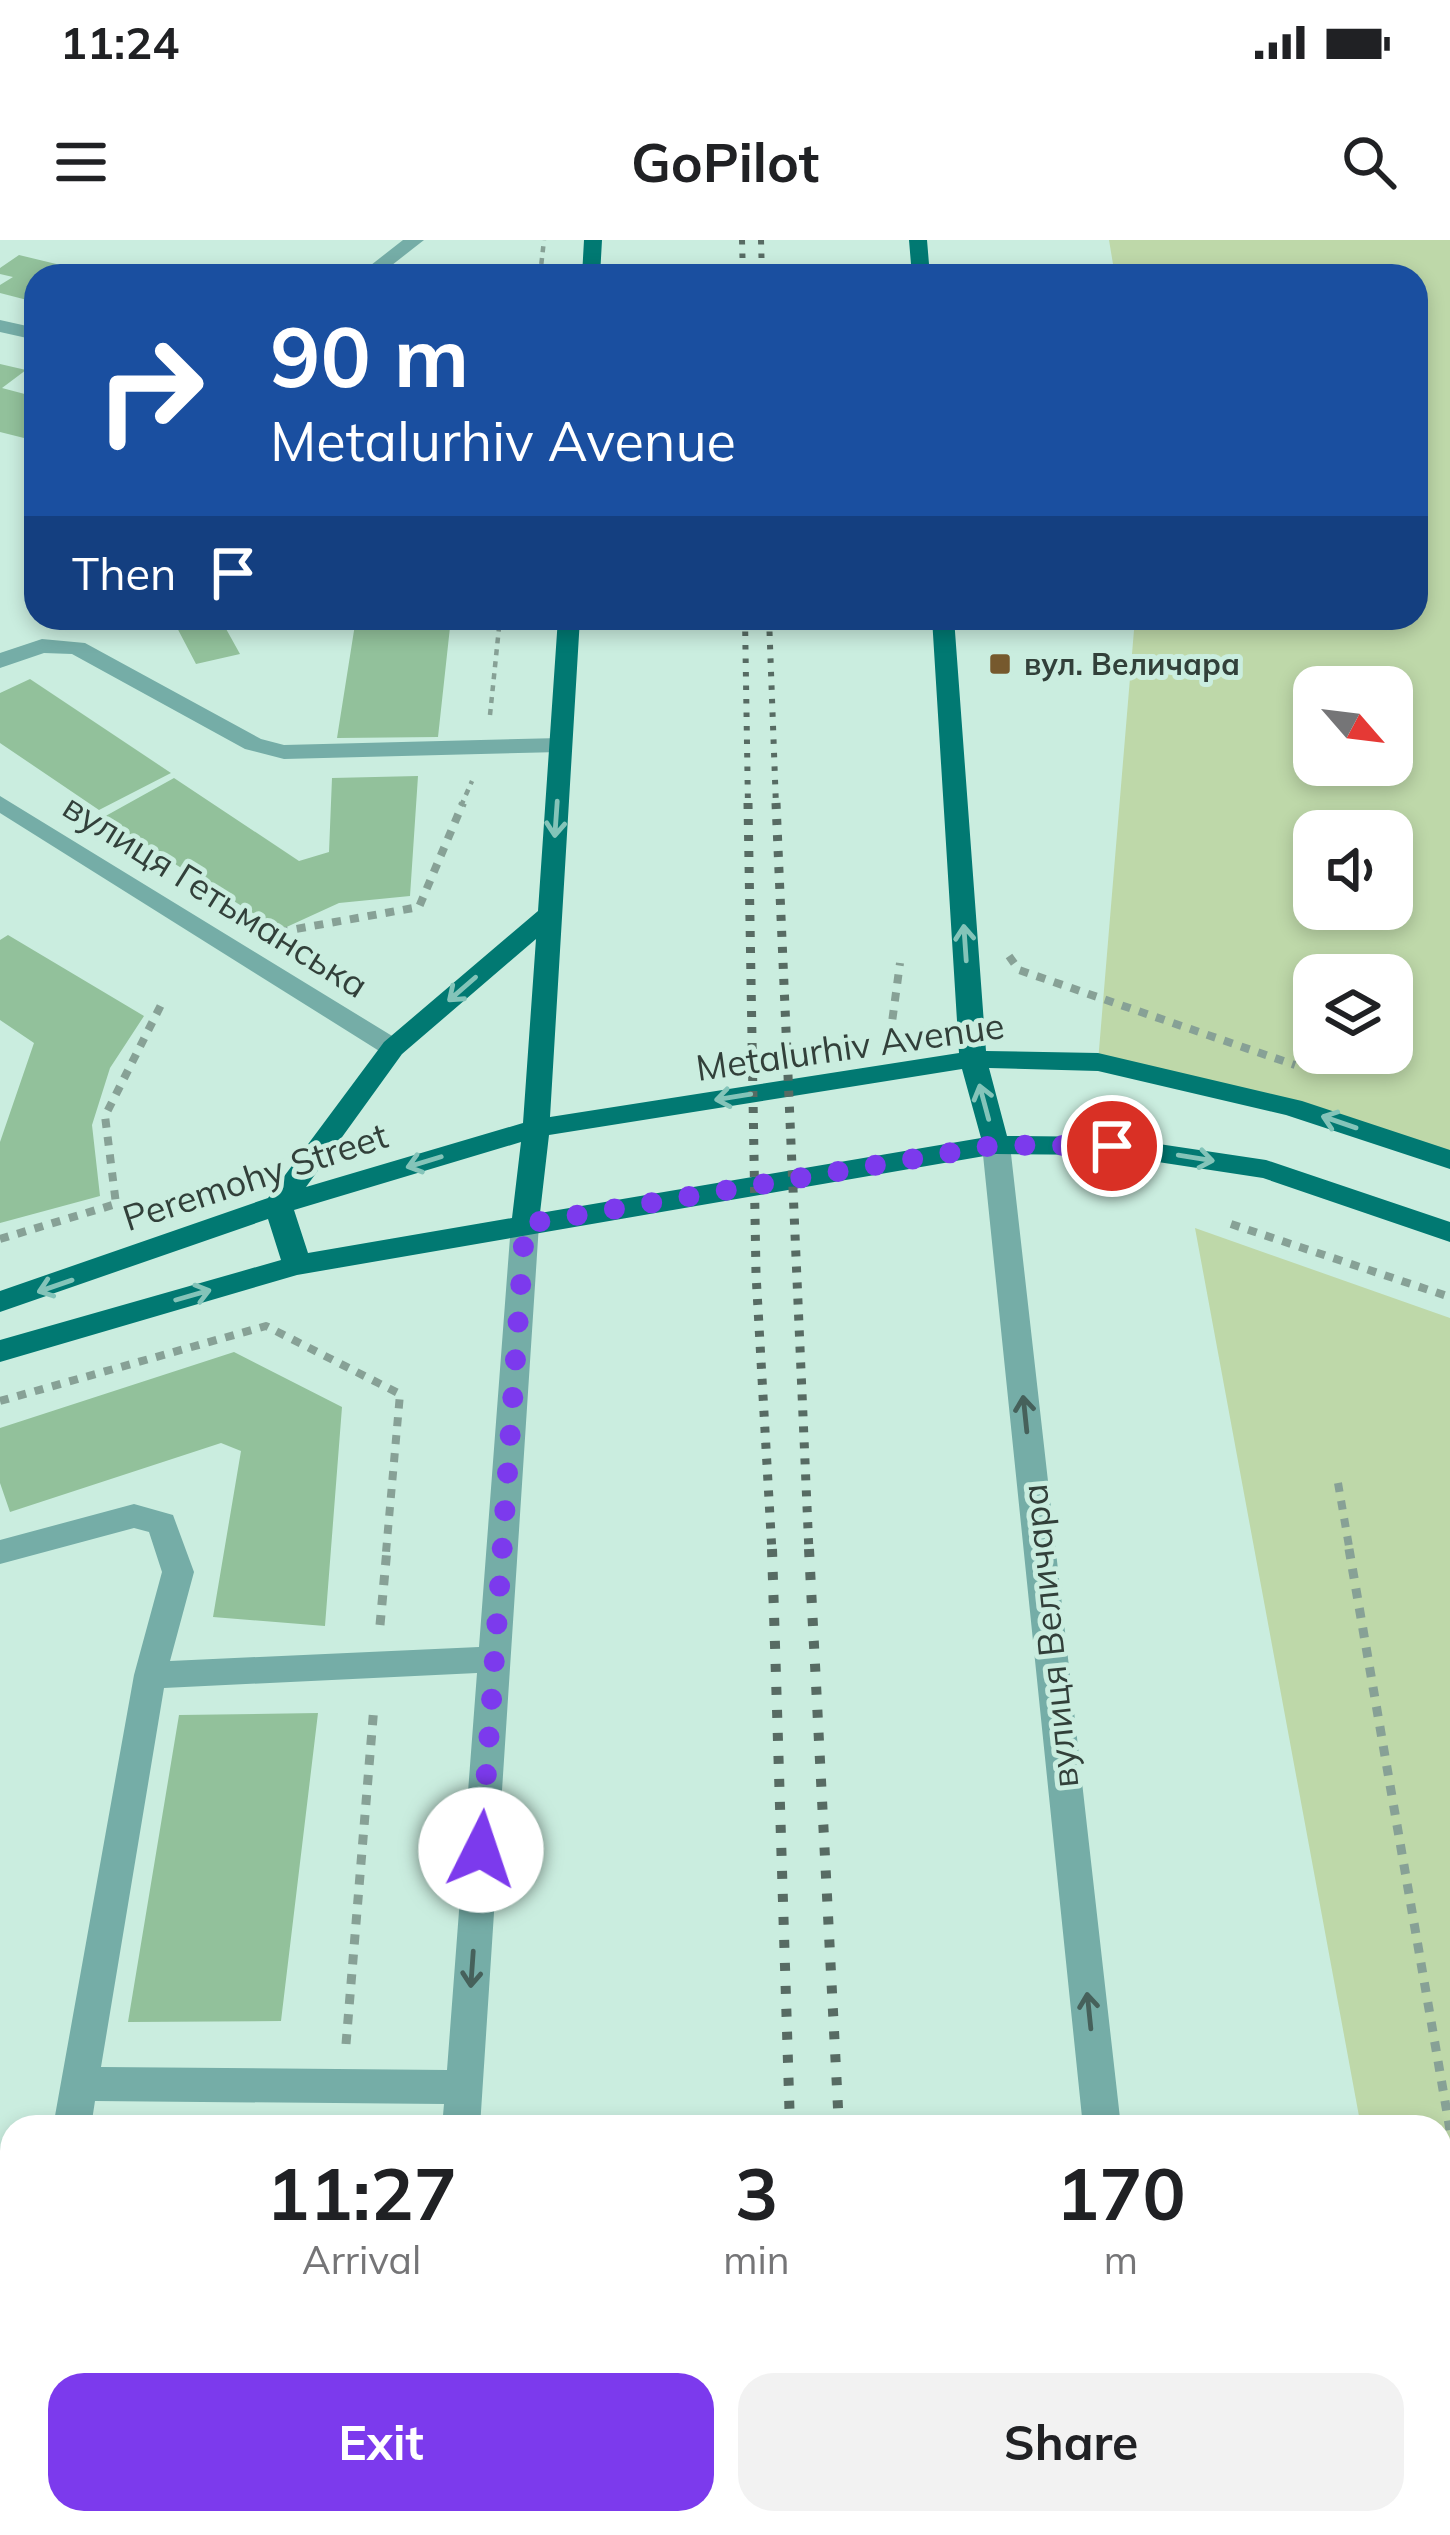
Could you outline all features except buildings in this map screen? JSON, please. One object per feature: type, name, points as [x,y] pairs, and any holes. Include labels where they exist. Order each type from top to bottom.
[{"type":"main road","points":[[525,1224],[536,1128],[567,630]]},
{"type":"main road","points":[[944,630],[973,1059],[996,1145]]},
{"type":"main road","points":[[297,1265],[278,1205],[394,1048],[550,913]]},
{"type":"main road","name":"Metalurhiv Avenue","points":[[536,1128],[973,1059],[1098,1062],[1292,1107],[1450,1160]]},
{"type":"main road","name":"Peremohy Street","points":[[0,1302],[278,1205],[536,1128]]},
{"type":"main road","points":[[0,1351],[297,1265],[996,1145],[1112,1146],[1266,1169],[1450,1232]]},
{"type":"street","points":[[382,264],[415,240]]},
{"type":"street","points":[[0,661],[42,646],[77,647],[253,744],[284,752],[560,745]]},
{"type":"street","name":"вулиця Гетьманська","points":[[0,803],[394,1048]]},
{"type":"street","name":"вулиця Величара","points":[[996,1145],[1101,2115]]},
{"type":"street","points":[[462,2115],[525,1224]]},
{"type":"street","points":[[0,1552],[134,1516],[162,1523],[178,1572],[150,1676],[74,2115]]},
{"type":"street","points":[[150,1676],[494,1659]]},
{"type":"street","points":[[80,2084],[464,2087]]},
{"type":"path","points":[[279,932],[419,907],[486,749],[499,630]]},
{"type":"path","points":[[1019,970],[1293,1064]]},
{"type":"path","points":[[0,1239],[116,1204],[105,1116],[160,1005]]},
{"type":"path","points":[[1231,1224],[1450,1298]]},
{"type":"path","points":[[0,1401],[266,1326],[400,1394],[343,2086]]},
{"type":"path","points":[[1338,1483],[1447,2115]]},
{"type":"green space","points":[[1109,240],[1450,240],[1450,1160],[1098,1062],[1134,630],[1428,630],[1428,264],[1113,264]]},
{"type":"green space","points":[[1195,1228],[1450,1318],[1450,2115],[1359,2115]]},
{"type":"railway","points":[[742,240],[743,264]]},
{"type":"railway","points":[[761,240],[762,264]]},
{"type":"railway","points":[[745,630],[748,806]]},
{"type":"railway","points":[[769,630],[776,806]]},
{"type":"railway","points":[[748,803],[756,1274],[772,1552]]},
{"type":"railway","points":[[776,803],[809,1552]]},
{"type":"railway","points":[[772,1549],[790,2115]]},
{"type":"railway","points":[[809,1549],[838,2115]]},
{"type":"place","name":"вул. Величара","points":[[1000,664]]},
{"type":"route","points":[[481,1850],[525,1224],[996,1145],[1112,1146]]}]
